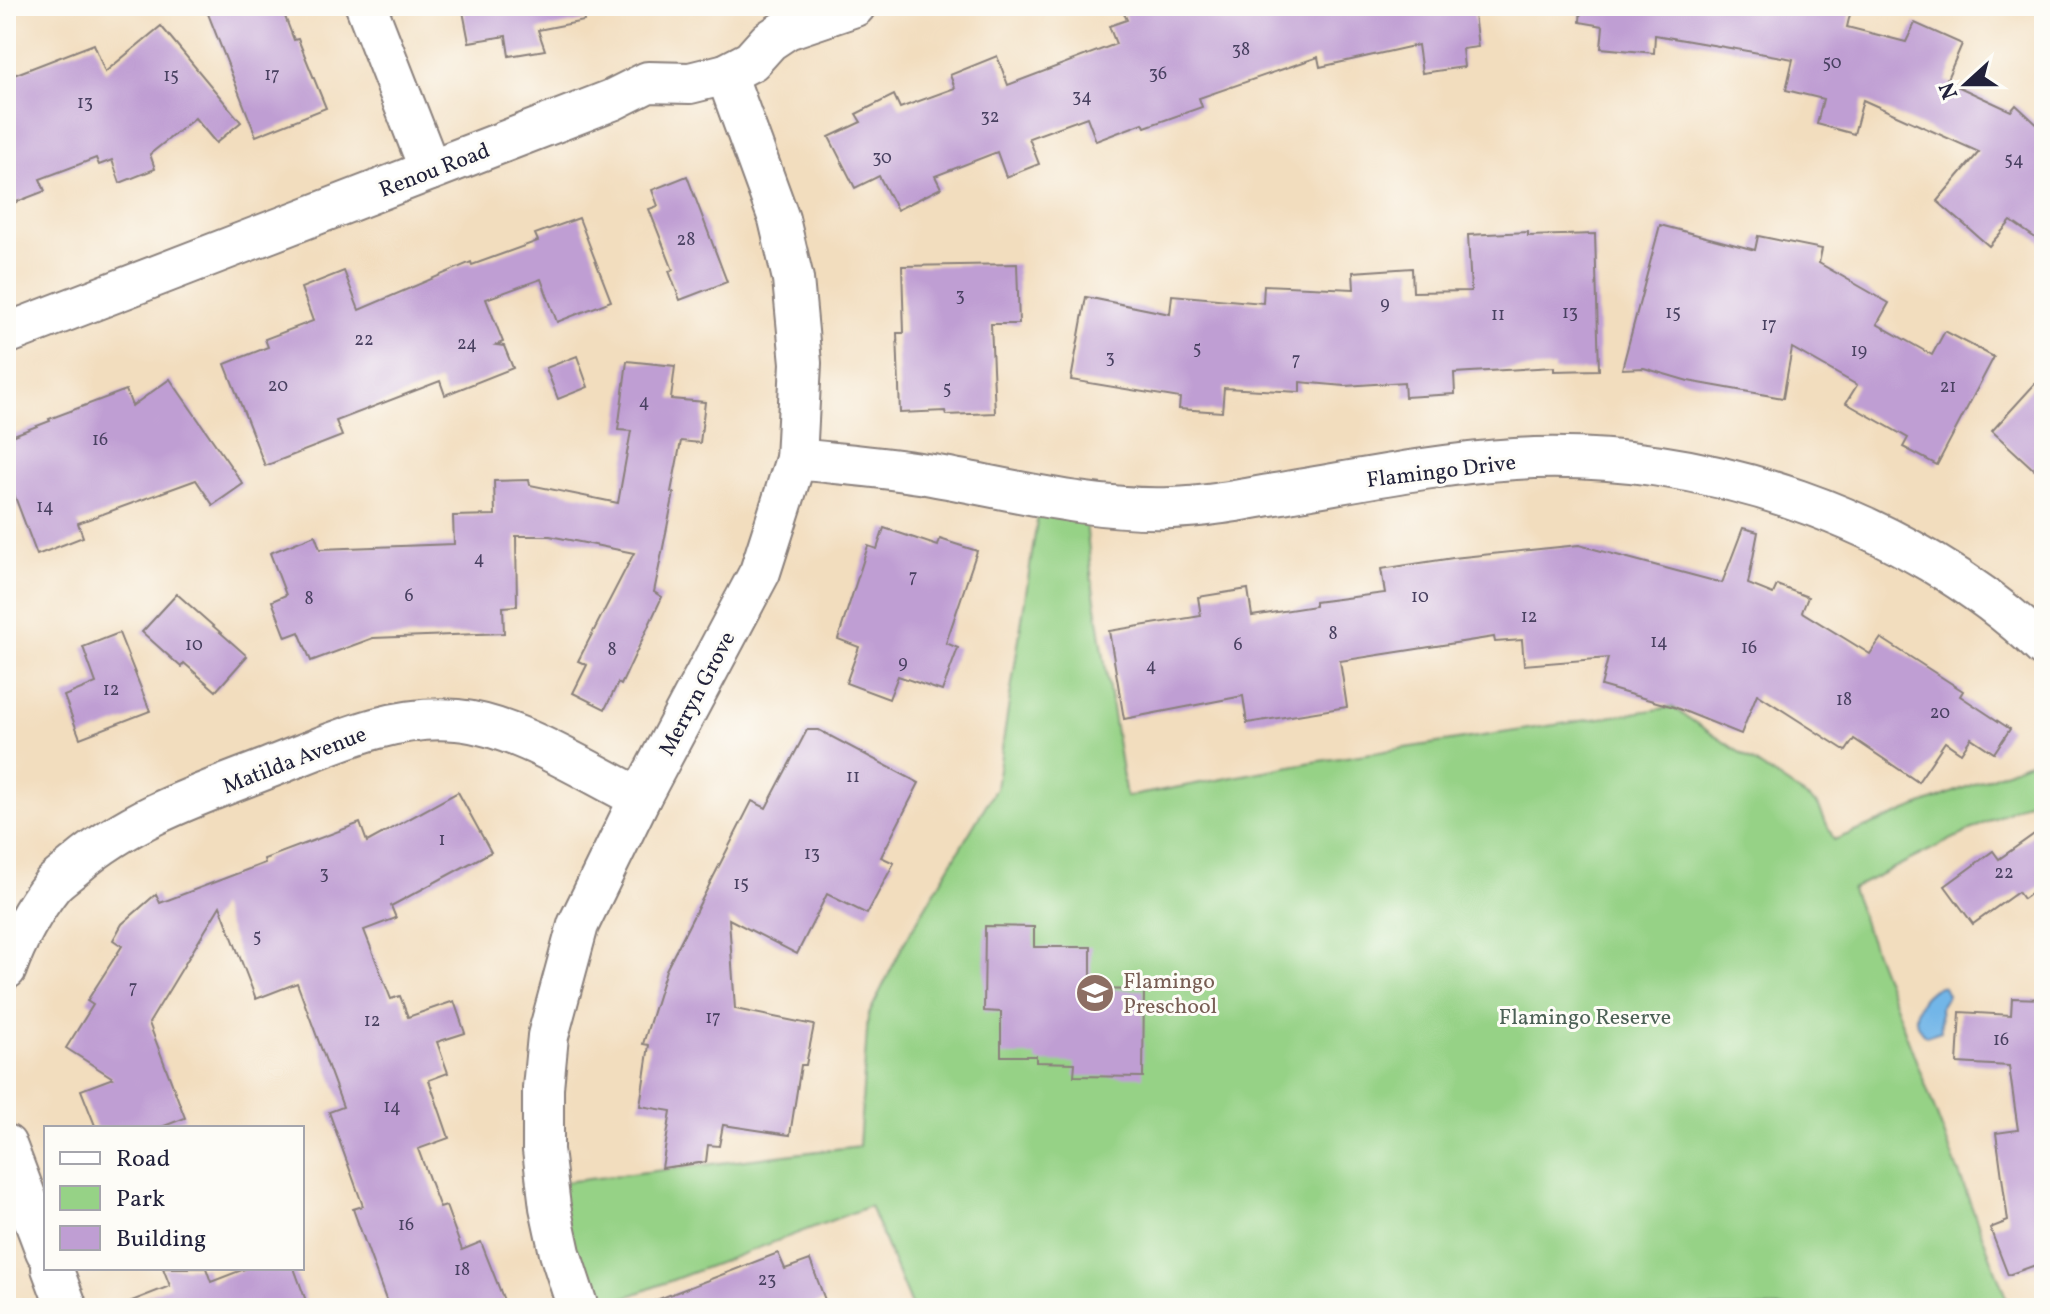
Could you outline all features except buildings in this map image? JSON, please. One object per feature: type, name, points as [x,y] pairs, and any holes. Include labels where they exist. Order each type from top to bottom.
[{"type":"street","points":[[366,6],[430,170]]},
{"type":"street","name":"Renou Road","points":[[6,334],[612,100],[639,85],[660,81],[690,83],[726,74],[751,61],[769,41],[787,29],[855,6]]},
{"type":"street","name":"Merryn Grove","points":[[578,1308],[560,1253],[543,1150],[543,1088],[548,1036],[578,925],[640,798],[760,572],[796,459],[801,363],[793,279],[779,219],[726,74]]},
{"type":"street","name":"Flamingo Drive","points":[[796,459],[927,474],[1098,505],[1142,509],[1228,502],[1429,469],[1515,459],[1647,464],[1738,481],[1785,495],[1842,518],[1925,557],[1965,581],[2044,647]]},
{"type":"street","name":"Matilda Avenue","points":[[6,969],[27,924],[54,884],[95,848],[129,826],[186,800],[390,724],[427,718],[460,720],[493,727],[640,798]]},
{"type":"street","points":[[6,1145],[44,1246]]},
{"type":"street","points":[[53,1270],[67,1308]]},
{"type":"green space","name":"Flamingo Reserve","points":[[1041,495],[1084,502],[1092,581],[1126,797],[1307,763],[1672,707],[1818,805],[1834,840],[2044,756],[2044,794],[1851,889],[2010,1308],[912,1308],[870,1206],[598,1308],[578,1308],[547,1184],[859,1146],[868,1016],[904,943],[996,788]]},
{"type":"water","points":[[1939,986],[1944,987],[1948,995],[1940,1007],[1941,1031],[1926,1036],[1920,1030],[1916,1016],[1921,1002]]},
{"type":"place","name":"Flamingo Preschool","points":[[1095,993]]}]
